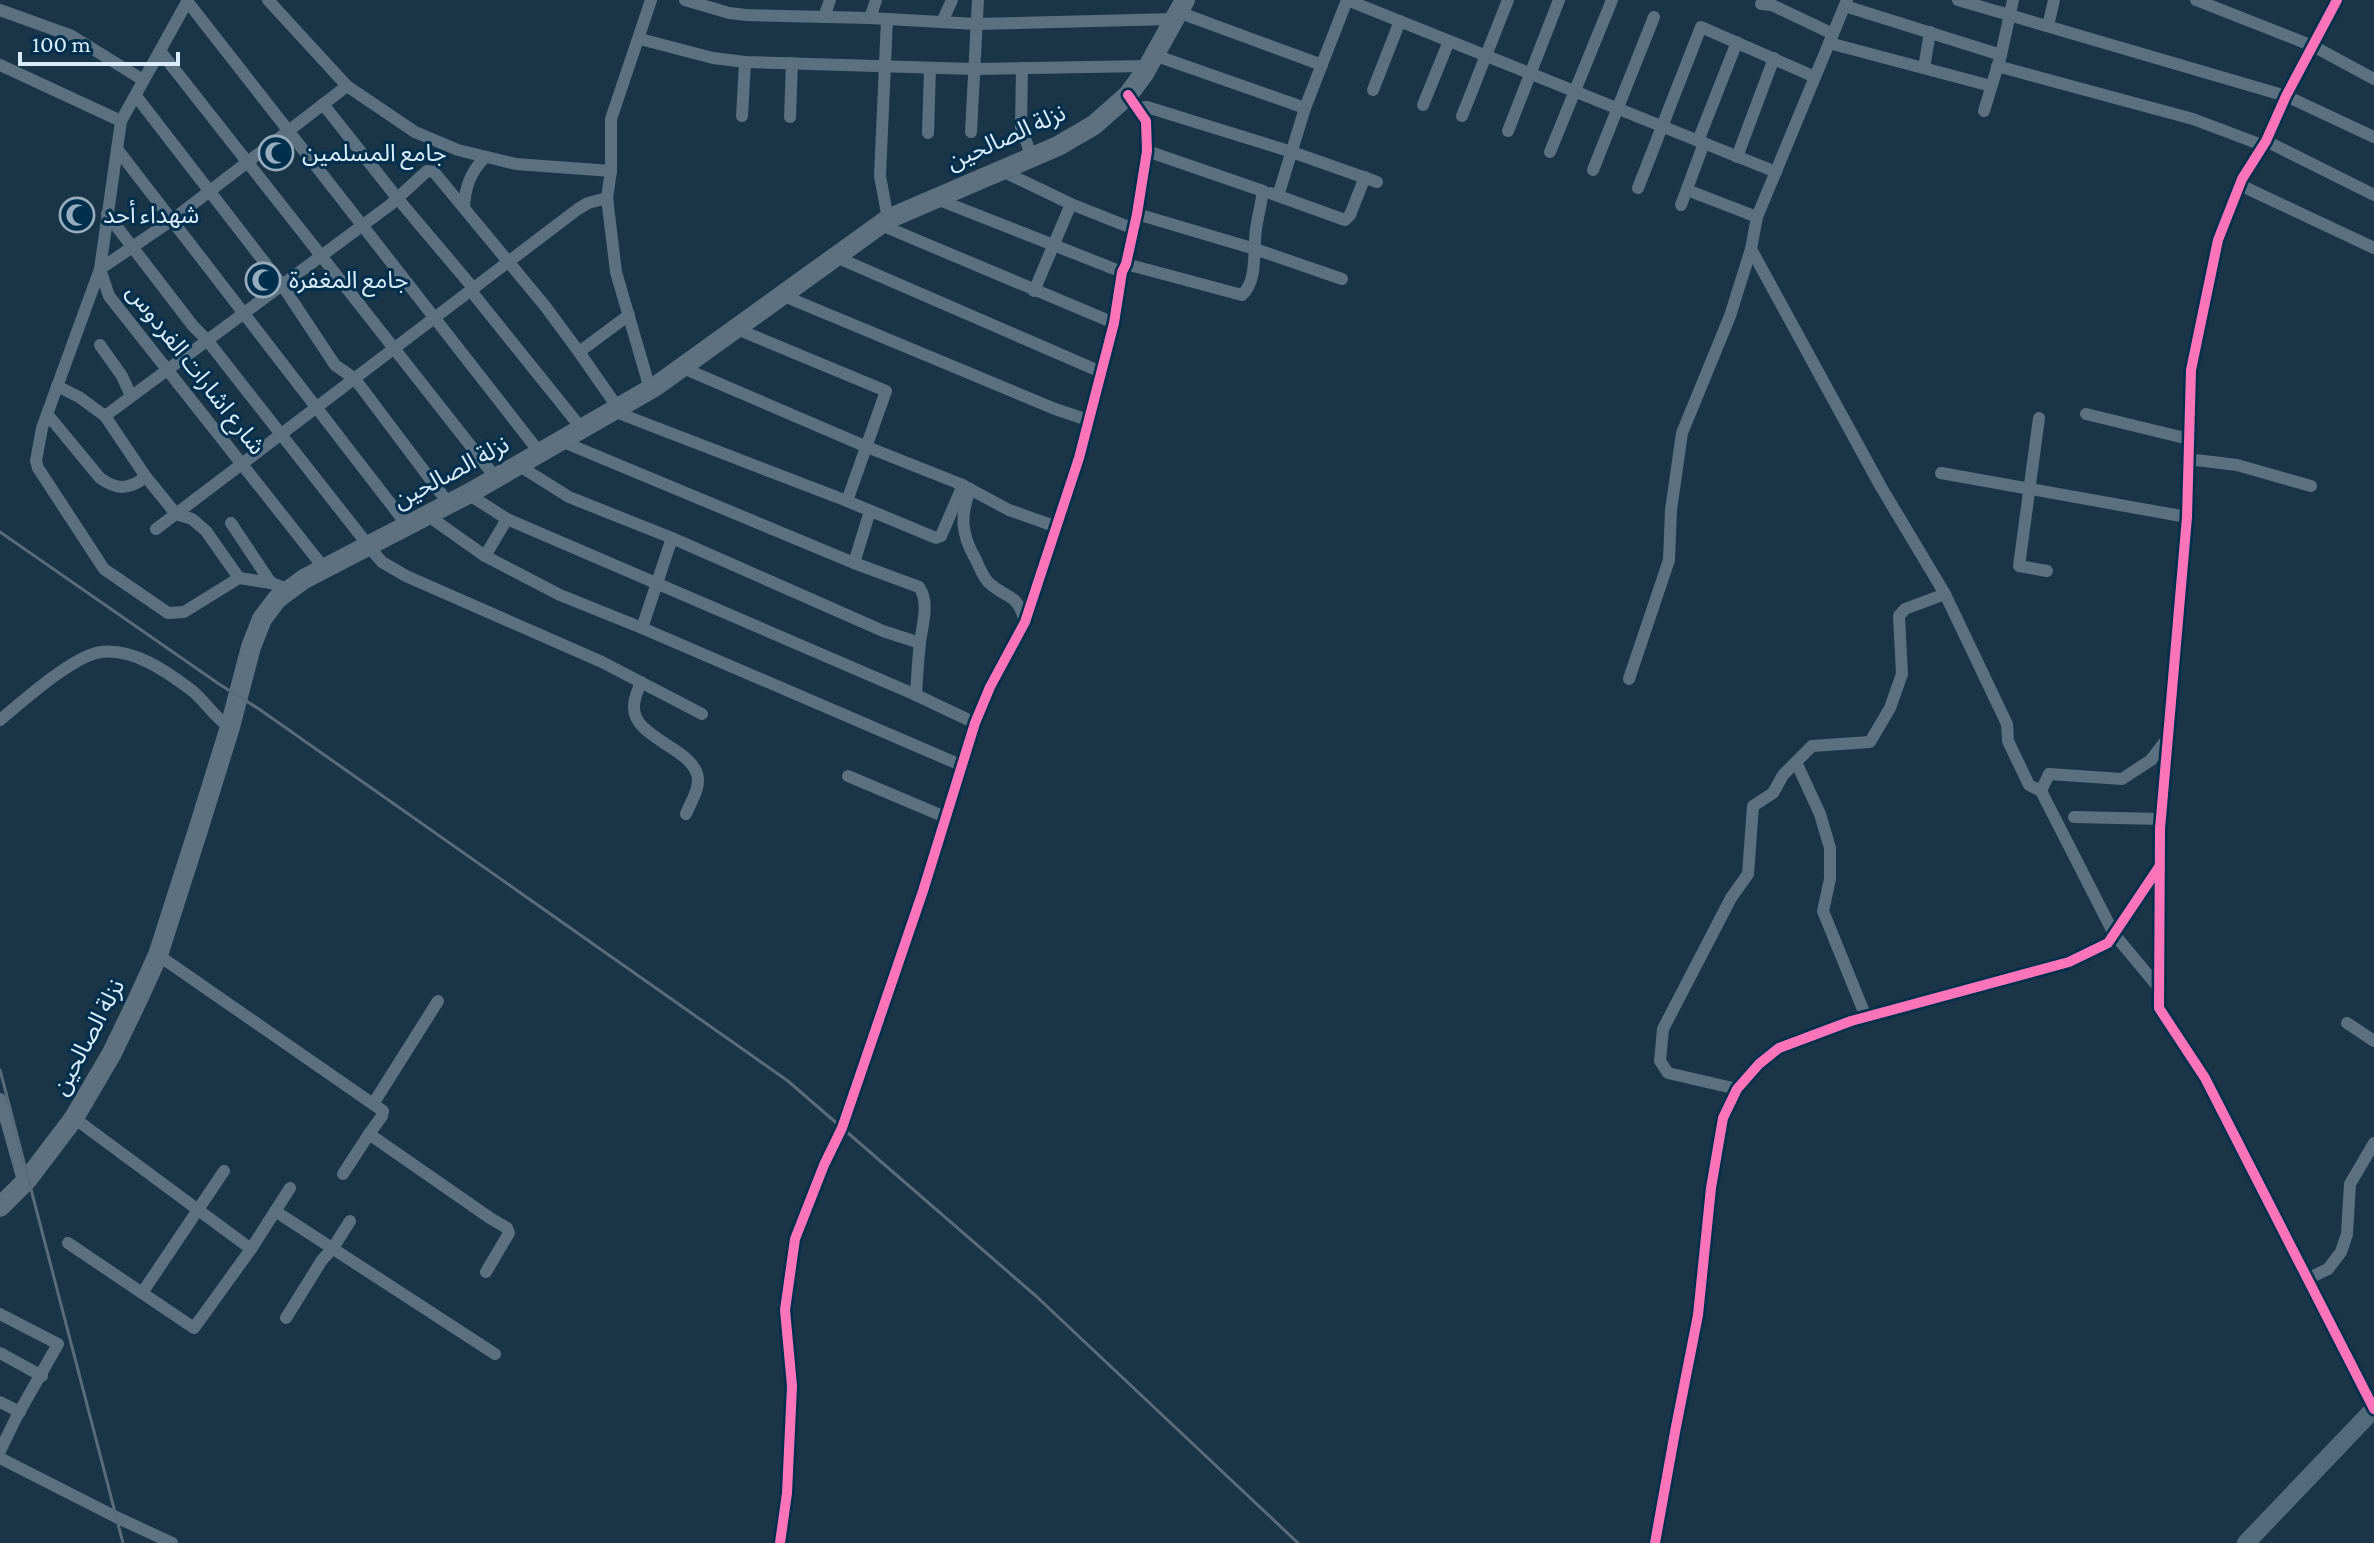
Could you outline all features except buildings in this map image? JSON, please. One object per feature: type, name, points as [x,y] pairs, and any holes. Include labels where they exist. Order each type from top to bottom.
[{"type":"main road","name":"نزلة الصالحين","points":[[2,1201],[24,1184],[74,1118],[112,1053],[158,955],[230,727],[251,647],[262,619],[277,599],[280,587],[324,568],[468,494],[650,389],[885,222],[1058,146],[1133,102],[1179,10]]},
{"type":"street","points":[[268,0],[347,86],[415,132],[458,150],[516,164],[611,171]]},
{"type":"street","points":[[650,389],[616,272],[607,198],[611,171],[611,119],[651,0]]},
{"type":"street","points":[[685,0],[746,15],[976,24],[1179,10],[1322,65]]},
{"type":"street","points":[[746,15],[751,0]]},
{"type":"street","points":[[824,17],[830,0]]},
{"type":"street","points":[[870,18],[876,0]]},
{"type":"street","points":[[942,22],[952,0]]},
{"type":"street","points":[[971,132],[978,0]]},
{"type":"street","points":[[1278,196],[1305,108],[1347,0],[1776,172]]},
{"type":"street","points":[[1462,116],[1508,0]]},
{"type":"street","points":[[1508,131],[1559,0]]},
{"type":"street","points":[[1550,152],[1612,0]]},
{"type":"street","points":[[1984,111],[2013,0]]},
{"type":"street","points":[[2048,26],[2054,0]]},
{"type":"street","points":[[2196,0],[2313,46],[2374,79]]},
{"type":"street","points":[[2246,1543],[2374,1409],[2205,1078],[2159,1008],[2161,819],[2187,517],[2191,370],[2218,240],[2240,185],[2337,0]]},
{"type":"street","points":[[188,1],[540,453]]},
{"type":"street","name":"شارع اشارات الفردوس","points":[[188,1],[121,121],[100,269],[109,296],[324,568]]},
{"type":"street","points":[[1962,1],[2286,96],[2374,137]]},
{"type":"street","points":[[1629,679],[1669,560],[1671,510],[1682,433],[1730,316],[1751,249],[1757,217],[1846,3],[1999,60],[2264,143],[2374,195]]},
{"type":"street","points":[[1761,4],[1772,5],[1831,39],[1991,86]]},
{"type":"street","points":[[0,10],[72,36],[143,80]]},
{"type":"street","points":[[1593,170],[1654,17]]},
{"type":"street","points":[[887,19],[880,176],[885,222],[1034,291],[1114,323]]},
{"type":"street","points":[[1373,90],[1400,21]]},
{"type":"street","points":[[1638,188],[1701,27],[1815,77]]},
{"type":"street","points":[[1924,68],[1930,32]]},
{"type":"street","points":[[640,39],[713,58],[745,62],[974,69],[1151,61],[1305,108]]},
{"type":"street","points":[[1423,105],[1449,41]]},
{"type":"street","points":[[1681,205],[1737,42]]},
{"type":"street","points":[[160,51],[496,478]]},
{"type":"street","points":[[1737,157],[1774,58]]},
{"type":"street","points":[[742,116],[745,62]]},
{"type":"street","points":[[790,117],[792,63]]},
{"type":"street","points":[[0,65],[121,121]]},
{"type":"street","points":[[928,133],[930,68]]},
{"type":"street","points":[[1022,68],[1021,127],[1032,158]]},
{"type":"street","points":[[239,578],[184,612],[168,613],[104,569],[38,468],[36,461],[42,428],[100,269],[172,220],[347,86]]},
{"type":"street","points":[[136,96],[282,285],[335,365],[355,379],[449,504]]},
{"type":"street","points":[[1133,102],[1371,179],[1345,220],[1147,151]]},
{"type":"street","points":[[780,1543],[787,1493],[792,1386],[785,1310],[795,1239],[842,1128],[923,891],[975,723],[990,687],[1025,622],[1079,458],[1114,323],[1147,151],[1146,121],[1133,102]]},
{"type":"street","points":[[323,104],[582,429]]},
{"type":"street","points":[[117,149],[407,525]]},
{"type":"street","points":[[464,208],[469,179],[485,157]]},
{"type":"street","points":[[105,416],[398,199],[427,171],[434,172],[545,306],[615,409],[936,538],[939,538],[967,487]]},
{"type":"street","points":[[1002,171],[1071,204],[1134,229]]},
{"type":"street","points":[[2240,185],[2374,248]]},
{"type":"street","points":[[1687,190],[1757,217]]},
{"type":"street","points":[[934,198],[1053,245],[1124,268],[1242,295],[1248,290],[1263,191]]},
{"type":"street","points":[[156,529],[578,209],[607,198]]},
{"type":"street","points":[[1034,291],[1071,204]]},
{"type":"street","points":[[107,214],[382,562],[406,576],[559,642],[702,714]]},
{"type":"street","points":[[1137,214],[1342,279]]},
{"type":"street","points":[[1751,249],[1881,487],[1945,594],[2007,724],[2008,741],[2029,785],[2041,791],[2114,934],[2159,988]]},
{"type":"street","points":[[836,257],[1101,372]]},
{"type":"street","points":[[784,296],[1088,420]]},
{"type":"street","points":[[579,352],[629,315]]},
{"type":"street","points":[[737,329],[883,387],[886,394],[847,501]]},
{"type":"street","points":[[100,345],[122,376],[131,396]]},
{"type":"street","points":[[683,368],[967,487],[1009,510],[1057,527]]},
{"type":"street","points":[[57,386],[105,416],[146,477],[176,514],[192,519],[206,531],[239,578],[280,587]]},
{"type":"street","points":[[2086,414],[2189,439]]},
{"type":"street","points":[[48,415],[107,483],[115,488],[131,487],[146,477]]},
{"type":"street","points":[[2039,418],[2019,566],[2047,571]]},
{"type":"street","points":[[561,441],[922,590],[924,616],[916,695]]},
{"type":"street","points":[[2188,459],[2237,465],[2311,486]]},
{"type":"street","points":[[518,465],[569,497],[672,538],[883,631],[920,643]]},
{"type":"street","points":[[1941,473],[2187,517]]},
{"type":"street","points":[[967,487],[963,521],[966,544],[987,580],[1021,606],[1025,622]]},
{"type":"street","points":[[468,494],[507,519],[975,723]]},
{"type":"street","points":[[854,563],[870,511]]},
{"type":"street","points":[[427,515],[485,556],[560,595],[963,766]]},
{"type":"street","points":[[485,556],[507,519]]},
{"type":"street","points":[[231,523],[280,587]]},
{"type":"street","points":[[642,628],[672,538]]},
{"type":"street","points":[[1737,1089],[1668,1073],[1660,1061],[1663,1029],[1731,898],[1748,874],[1753,806],[1773,793],[1783,775],[1812,746],[1870,742],[1890,708],[1902,674],[1899,616],[1905,609],[1945,594]]},
{"type":"street","points":[[0,720],[77,662],[100,652],[126,653],[163,670],[194,691],[221,722],[230,727]]},
{"type":"street","points":[[641,682],[634,706],[637,721],[691,763],[698,776],[697,789],[686,814]]},
{"type":"street","points":[[2041,791],[2049,774],[2122,779],[2151,760],[2168,737]]},
{"type":"street","points":[[1796,762],[1820,814],[1830,848],[1830,879],[1823,911],[1866,1017]]},
{"type":"street","points":[[848,776],[945,817]]},
{"type":"street","points":[[2074,817],[2161,819]]},
{"type":"street","points":[[1655,1543],[1698,1315],[1720,1132],[1737,1089],[1759,1064],[1779,1048],[1866,1017],[2069,962],[2108,943],[2160,866]]},
{"type":"street","points":[[158,955],[383,1111],[343,1174]]},
{"type":"street","points":[[373,1104],[438,1001]]},
{"type":"street","points":[[2347,1023],[2374,1041]]},
{"type":"street","points":[[0,1099],[24,1184]]},
{"type":"street","points":[[74,1118],[251,1249]]},
{"type":"street","points":[[369,1134],[509,1230],[486,1272]]},
{"type":"street","points":[[2307,1279],[2328,1269],[2341,1252],[2347,1234],[2350,1184],[2374,1143]]},
{"type":"street","points":[[0,1148],[14,1153]]},
{"type":"street","points":[[142,1293],[224,1171]]},
{"type":"street","points":[[68,1243],[194,1328],[290,1188]]},
{"type":"street","points":[[275,1211],[495,1354]]},
{"type":"street","points":[[286,1318],[350,1221]]},
{"type":"street","points":[[0,1314],[58,1344],[0,1451]]},
{"type":"street","points":[[0,1353],[42,1376]]},
{"type":"street","points":[[0,1402],[20,1412]]},
{"type":"street","points":[[0,1458],[172,1543]]},
{"type":"railway","points":[[0,532],[259,709],[788,1081],[1036,1296],[1298,1543]]},
{"type":"railway","points":[[0,1070],[123,1543]]},
{"type":"cycle path","points":[[2337,0],[2266,141],[2242,179],[2218,240],[2191,370],[2187,517],[2160,829],[2159,1008],[2205,1078],[2374,1409]]},
{"type":"cycle path","points":[[780,1543],[787,1493],[792,1386],[785,1310],[795,1239],[842,1128],[923,891],[975,723],[990,687],[1025,622],[1079,458],[1114,323],[1147,151],[1146,121],[1128,95]]},
{"type":"cycle path","points":[[1655,1543],[1698,1315],[1711,1188],[1723,1118],[1737,1089],[1759,1064],[1779,1048],[1851,1021],[2069,962],[2108,943],[2159,867]]},
{"type":"place","name":"جامع المسلمين","points":[[276,153]]},
{"type":"place","name":"شهداء أحد","points":[[77,215]]},
{"type":"place","name":"جامع المغفرة","points":[[263,280]]}]
